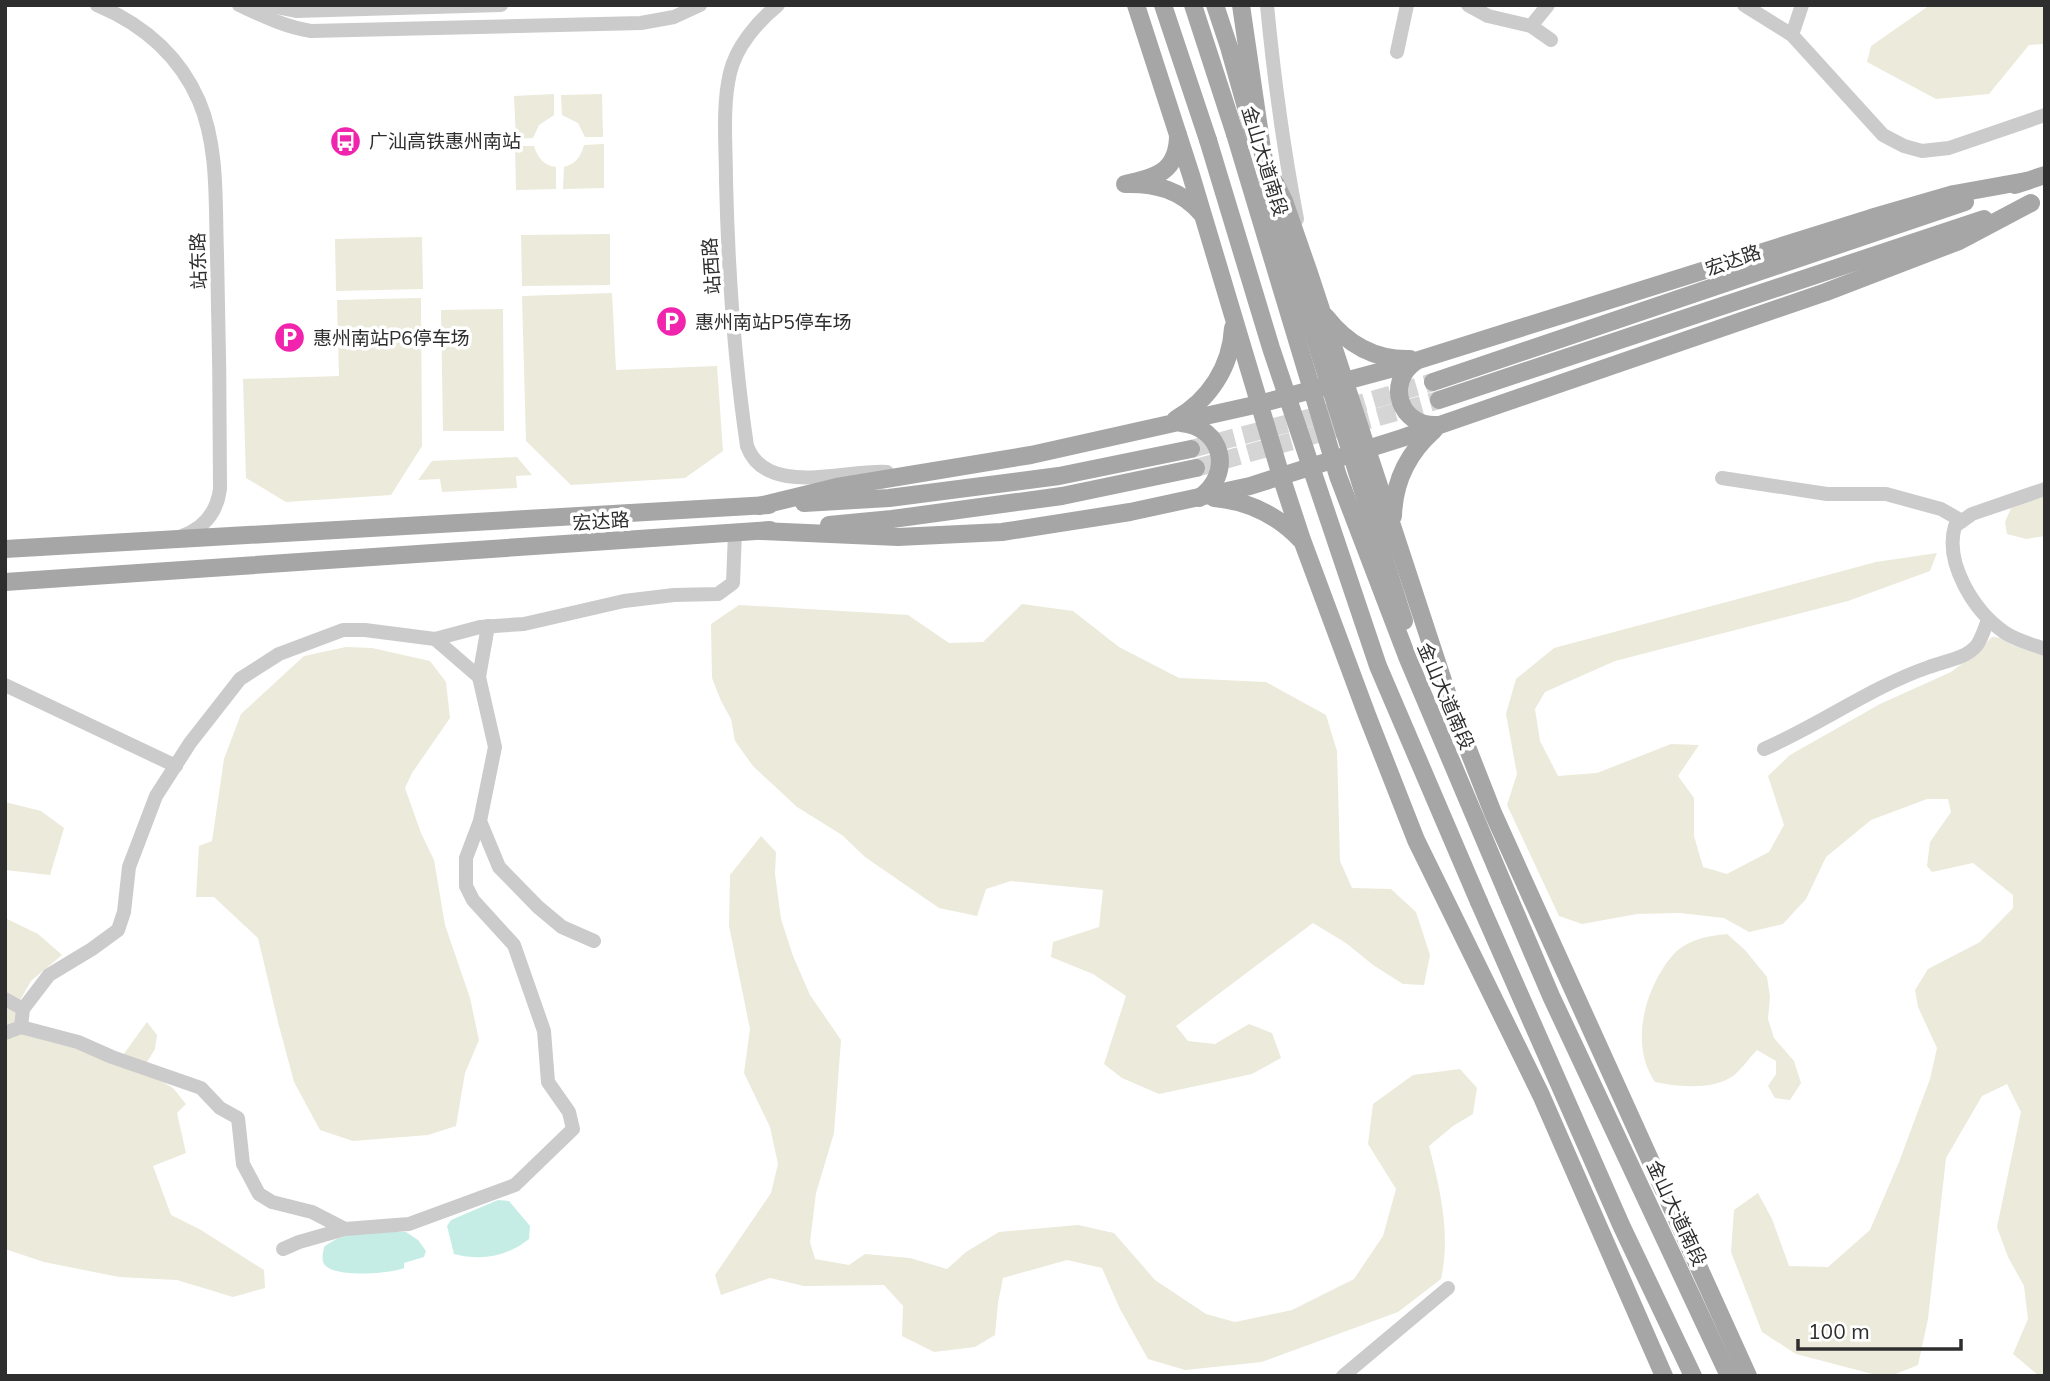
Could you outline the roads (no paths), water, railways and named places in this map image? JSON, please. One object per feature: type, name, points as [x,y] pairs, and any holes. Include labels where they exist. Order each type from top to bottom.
[{"type":"main road","points":[[1163,5],[1208,140],[1271,348],[1378,666],[1622,1227],[1693,1376]]},
{"type":"main road","name":"金山大道南段","points":[[1193,5],[1235,134],[1338,476],[1399,636],[1551,996],[1729,1376]]},
{"type":"main road","points":[[1215,5],[1255,141],[1284,201],[1453,711],[1493,813],[1748,1376]]},
{"type":"main road","points":[[1241,5],[1272,202],[1432,715]]},
{"type":"main road","points":[[1136,6],[1178,131],[1301,540],[1416,840],[1541,1095],[1664,1376]]},
{"type":"main road","points":[[1178,131],[1175,153],[1163,171],[1152,178],[1125,184],[1144,183],[1167,188],[1187,200],[1203,216]]},
{"type":"main road","name":"宏达路","points":[[1433,382],[2045,175]]},
{"type":"main road","points":[[760,506],[837,487],[1031,456],[1259,404],[1422,359],[1883,214],[1954,194],[2026,181]]},
{"type":"main road","name":"宏达路","points":[[1439,400],[2038,201]]},
{"type":"main road","points":[[761,531],[898,537],[1002,532],[1193,499],[1281,476],[1367,449],[1826,292],[1959,241],[2038,201]]},
{"type":"main road","points":[[1320,307],[1340,334],[1359,347],[1390,358],[1422,359]]},
{"type":"main road","points":[[1170,424],[1194,407],[1211,389],[1228,357],[1234,321]]},
{"type":"main road","points":[[1422,359],[1403,373],[1398,387],[1400,402],[1413,419],[1426,425],[1440,425]]},
{"type":"main road","points":[[1170,424],[1199,427],[1211,437],[1218,450],[1220,466],[1216,481],[1193,499]]},
{"type":"main road","points":[[1397,540],[1394,505],[1402,472],[1415,449],[1440,425]]},
{"type":"main road","name":"宏达路","points":[[5,548],[890,498],[1046,478],[1191,449]]},
{"type":"main road","name":"宏达路","points":[[5,582],[761,531],[892,519],[1062,496],[1196,468]]},
{"type":"main road","points":[[1193,499],[1212,498],[1250,505],[1273,516],[1301,540]]},
{"type":"main road","points":[[1612,1079],[1655,1214]]},
{"type":"main road","points":[[1541,1095],[1622,1227]]},
{"type":"street","name":"站东路","points":[[97,5],[139,27],[174,59],[199,100],[209,131],[215,203],[220,359],[220,489],[215,509],[204,523],[188,534],[170,539]]},
{"type":"street","points":[[239,5],[274,22],[311,31],[641,23],[674,17],[700,5]]},
{"type":"street","points":[[266,5],[296,11],[501,5]]},
{"type":"street","name":"站西路","points":[[778,5],[761,20],[743,44],[730,72],[727,94],[725,140],[729,247],[736,351],[747,446],[762,468],[782,476],[881,472],[913,474]]},
{"type":"street","points":[[1267,5],[1282,141],[1309,273]]},
{"type":"street","points":[[1396,52],[1407,5]]},
{"type":"street","points":[[1468,5],[1488,16],[1531,26],[1551,40]]},
{"type":"street","points":[[1531,26],[1548,5]]},
{"type":"street","points":[[1792,35],[1802,5]]},
{"type":"street","points":[[1747,6],[1792,35],[1883,135],[1903,146],[1922,150],[1949,148],[2045,116]]},
{"type":"street","points":[[1722,478],[1827,495],[1886,494],[1941,509],[1962,522]]},
{"type":"street","points":[[2045,489],[1972,514],[1955,526],[1952,551],[1966,588],[1988,620],[2007,634],[2045,649]]},
{"type":"street","points":[[22,1027],[23,1009],[49,975],[118,930],[124,912],[129,867],[156,796],[190,743],[240,679],[279,654],[343,630],[365,630],[435,639],[488,626],[524,624],[624,601],[674,595],[718,594],[733,583],[736,532]]},
{"type":"street","points":[[1764,749],[1802,733],[1847,705],[1926,668],[1959,657],[1977,645],[1988,620]]},
{"type":"street","points":[[283,1249],[345,1229],[409,1224],[515,1185],[573,1129],[569,1112],[548,1082],[544,1031],[514,945],[473,900],[466,886],[466,858],[480,821],[495,747],[479,677],[488,626]]},
{"type":"street","points":[[435,639],[479,677]]},
{"type":"street","points":[[5,685],[176,766]]},
{"type":"street","points":[[480,821],[499,867],[562,927],[594,941]]},
{"type":"street","points":[[5,999],[23,1009]]},
{"type":"street","points":[[5,1033],[22,1027],[78,1042],[112,1057],[201,1088],[220,1108],[238,1118],[243,1164],[259,1194],[272,1202],[312,1212],[345,1229]]},
{"type":"street","points":[[1343,1376],[1448,1287]]},
{"type":"tunnel","points":[[1191,449],[1433,382]]},
{"type":"tunnel","points":[[1196,468],[1439,400]]},
{"type":"place","name":"广汕高铁惠州南站","points":[[346,141]]},
{"type":"place","name":"惠州南站P5停车场","points":[[672,322]]},
{"type":"place","name":"惠州南站P6停车场","points":[[290,338]]}]
